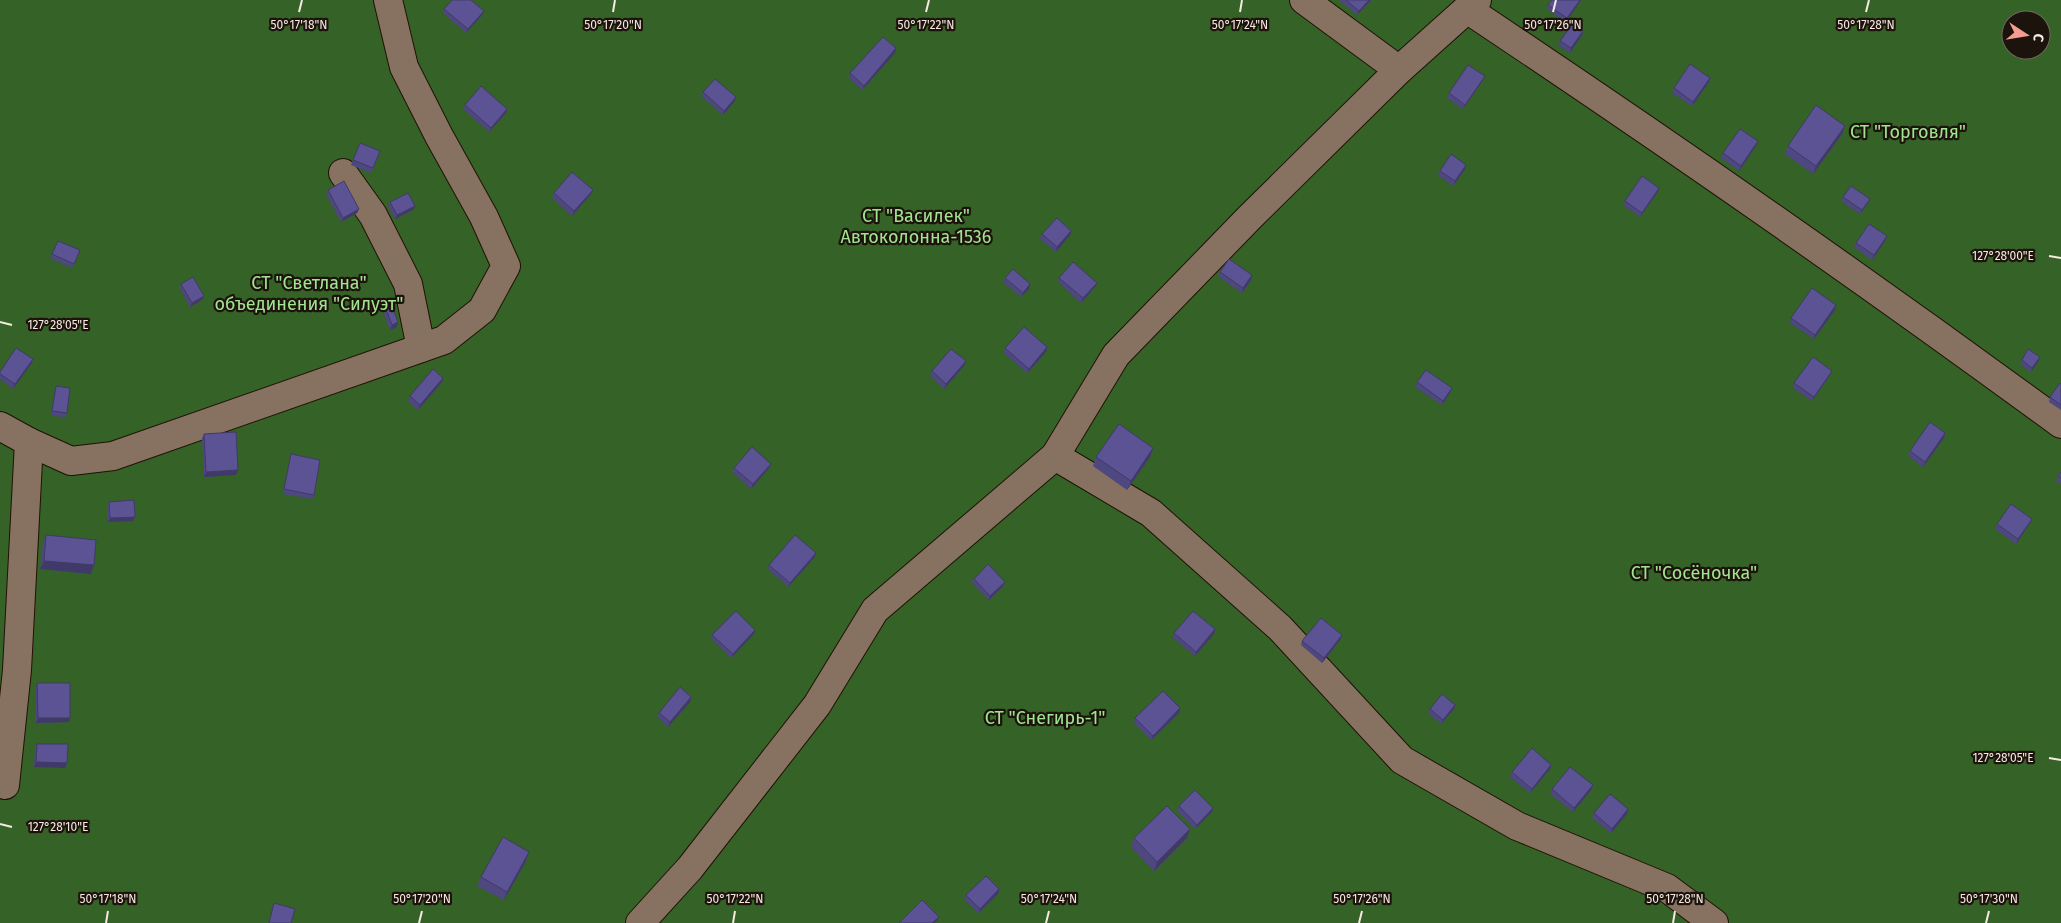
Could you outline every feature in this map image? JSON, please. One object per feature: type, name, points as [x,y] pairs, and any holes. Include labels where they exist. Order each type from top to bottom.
[{"type":"street","points":[[0,426],[29,442],[71,460],[113,456],[444,340],[482,310],[506,266],[484,217],[439,136],[404,67],[388,0]]},
{"type":"street","points":[[1304,0],[1399,70]]},
{"type":"street","points":[[640,923],[690,868],[817,705],[875,610],[1055,456],[1116,356],[1250,217],[1399,70],[1472,4],[1635,121],[1901,307],[2061,424]]},
{"type":"street","points":[[344,173],[374,215],[408,284],[421,348]]},
{"type":"street","points":[[5,785],[17,670],[29,442]]},
{"type":"street","points":[[1055,456],[1151,513],[1280,628],[1402,760],[1517,826],[1667,888],[1714,923]]},
{"type":"green space","points":[[0,0],[2061,0],[2061,923],[0,923]]},
{"type":"building","points":[[452,0],[471,0],[484,11],[468,29],[444,9]]},
{"type":"building","points":[[1346,0],[1369,0],[1359,11]]},
{"type":"building","points":[[1552,0],[1580,0],[1567,18],[1548,5]]},
{"type":"building","points":[[1573,23],[1583,31],[1571,48],[1560,41]]},
{"type":"building","points":[[883,37],[896,48],[864,86],[850,73]]},
{"type":"building","points":[[1690,64],[1710,78],[1693,102],[1674,88]]},
{"type":"building","points":[[1468,65],[1485,76],[1465,105],[1449,93]]},
{"type":"building","points":[[715,79],[736,97],[724,111],[703,92]]},
{"type":"building","points":[[481,86],[507,109],[491,128],[465,105]]},
{"type":"building","points":[[1816,105],[1845,126],[1816,166],[1788,146]]},
{"type":"building","points":[[1740,129],[1758,141],[1741,166],[1723,153]]},
{"type":"building","points":[[360,143],[380,151],[373,168],[353,160]]},
{"type":"building","points":[[1451,154],[1466,165],[1455,181],[1440,171]]},
{"type":"building","points":[[572,172],[593,190],[574,211],[554,193]]},
{"type":"building","points":[[1642,176],[1659,188],[1642,213],[1625,201]]},
{"type":"building","points":[[344,181],[359,209],[343,218],[328,190]]},
{"type":"building","points":[[1851,186],[1870,199],[1862,210],[1843,197]]},
{"type":"building","points":[[408,193],[415,206],[397,215],[390,202]]},
{"type":"building","points":[[1057,218],[1071,231],[1057,247],[1042,234]]},
{"type":"building","points":[[1869,224],[1887,236],[1874,255],[1856,243]]},
{"type":"building","points":[[58,241],[80,250],[74,264],[52,254]]},
{"type":"building","points":[[1229,259],[1252,275],[1243,288],[1220,272]]},
{"type":"building","points":[[1073,262],[1097,283],[1083,298],[1059,278]]},
{"type":"building","points":[[1013,269],[1030,284],[1023,293],[1005,278]]},
{"type":"building","points":[[193,277],[204,296],[192,303],[181,284]]},
{"type":"building","points":[[1812,288],[1836,305],[1815,335],[1791,318]]},
{"type":"building","points":[[392,307],[398,322],[392,325],[386,309]]},
{"type":"building","points":[[1024,327],[1047,347],[1029,369],[1005,348]]},
{"type":"building","points":[[16,348],[33,359],[15,384],[0,374],[0,372]]},
{"type":"building","points":[[951,349],[966,361],[946,384],[932,371]]},
{"type":"building","points":[[2028,349],[2040,357],[2032,368],[2022,360]]},
{"type":"building","points":[[1813,357],[1832,371],[1814,397],[1794,383]]},
{"type":"building","points":[[433,369],[443,378],[420,405],[410,396]]},
{"type":"building","points":[[1426,370],[1452,388],[1443,401],[1417,382]]},
{"type":"building","points":[[2061,384],[2061,405],[2050,397]]},
{"type":"building","points":[[56,386],[70,388],[67,413],[52,411]]},
{"type":"building","points":[[1930,422],[1945,433],[1925,462],[1910,451]]},
{"type":"building","points":[[1119,424],[1153,448],[1131,481],[1096,457]]},
{"type":"building","points":[[236,432],[238,470],[206,472],[204,434]]},
{"type":"building","points":[[752,447],[771,464],[753,484],[734,468]]},
{"type":"building","points":[[291,454],[320,460],[314,495],[284,489]]},
{"type":"building","points":[[134,500],[135,517],[110,518],[109,502]]},
{"type":"building","points":[[2011,504],[2032,519],[2018,539],[1997,524]]},
{"type":"building","points":[[46,535],[96,540],[94,565],[44,561]]},
{"type":"building","points":[[795,535],[816,553],[790,583],[769,565]]},
{"type":"building","points":[[988,564],[1005,582],[990,596],[974,579]]},
{"type":"building","points":[[736,611],[755,630],[733,654],[712,635]]},
{"type":"building","points":[[1193,611],[1215,629],[1196,652],[1174,633]]},
{"type":"building","points":[[1321,618],[1342,635],[1324,658],[1302,641]]},
{"type":"building","points":[[37,683],[70,683],[70,718],[38,718]]},
{"type":"building","points":[[680,687],[691,697],[670,722],[659,713]]},
{"type":"building","points":[[1163,691],[1180,708],[1153,736],[1135,718]]},
{"type":"building","points":[[1442,694],[1455,705],[1443,720],[1430,709]]},
{"type":"building","points":[[37,744],[68,744],[67,763],[36,762]]},
{"type":"building","points":[[1532,748],[1551,765],[1532,789],[1512,772]]},
{"type":"building","points":[[1570,767],[1593,785],[1574,808],[1552,789]]},
{"type":"building","points":[[1195,790],[1213,808],[1197,825],[1179,806]]},
{"type":"building","points":[[1610,794],[1628,809],[1612,829],[1594,813]]},
{"type":"building","points":[[1167,806],[1190,829],[1157,862],[1134,838]]},
{"type":"building","points":[[503,837],[529,852],[507,892],[481,877]]},
{"type":"building","points":[[986,876],[999,889],[980,909],[966,895]]},
{"type":"building","points":[[922,900],[939,917],[932,923],[899,923]]},
{"type":"building","points":[[274,903],[295,909],[291,923],[269,923]]},
{"type":"park label","name":"СТ \"Торговля\"","points":[[1908,132]]},
{"type":"park label","name":"СТ \"Василек\" Автоколонна-1536","points":[[916,226]]},
{"type":"park label","name":"СТ \"Светлана\" объединения \"Силуэт\"","points":[[309,293]]},
{"type":"park label","name":"СТ \"Сосёночка\"","points":[[1694,573]]},
{"type":"park label","name":"СТ \"Снегирь-1\"","points":[[1045,718]]}]
